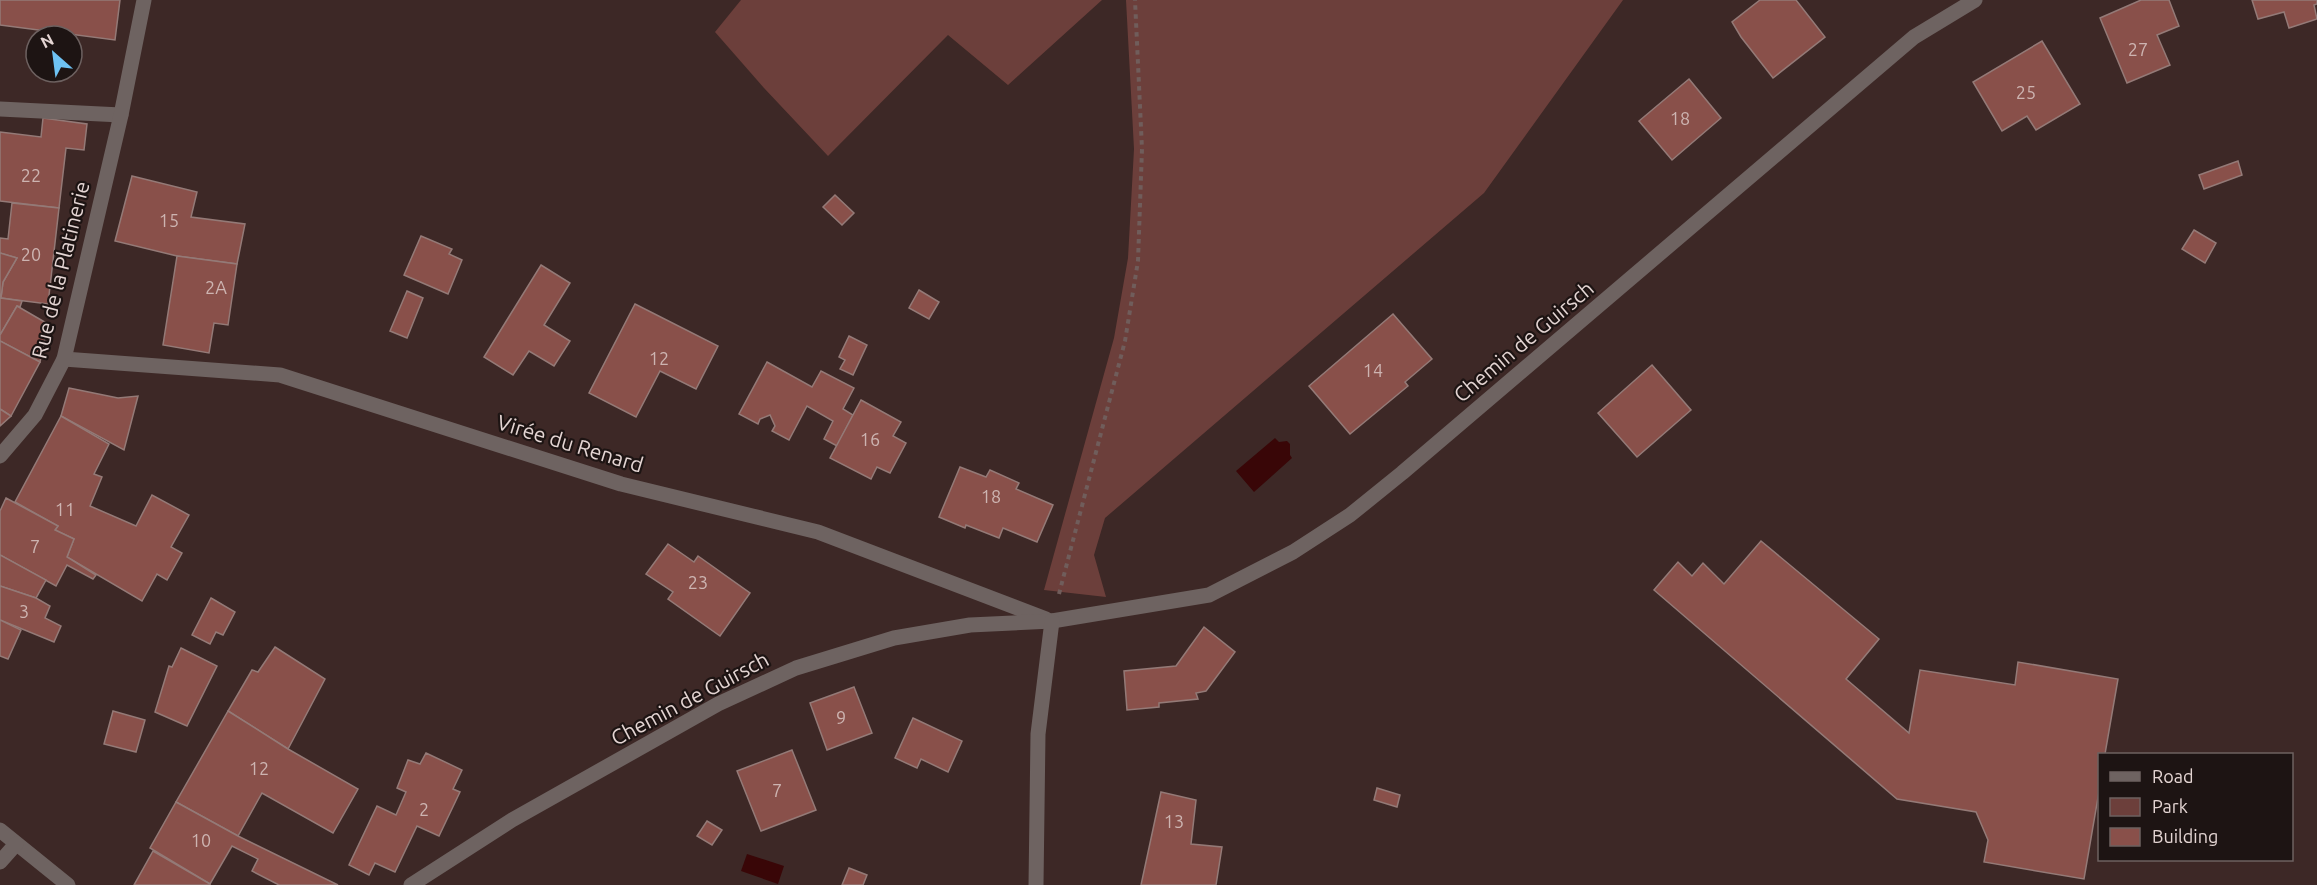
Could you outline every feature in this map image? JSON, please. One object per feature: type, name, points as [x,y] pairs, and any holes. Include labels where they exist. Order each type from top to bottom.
[{"type":"street","name":"Rue de la Platinerie","points":[[0,456],[35,415],[64,358],[121,115],[144,0]]},
{"type":"street","name":"Chemin de Guirsch","points":[[411,885],[434,868],[532,808],[718,704],[796,668],[894,638],[970,625],[1052,621],[1209,594],[1293,552],[1350,515],[1411,466],[1914,37],[1975,0]]},
{"type":"street","points":[[0,109],[121,115]]},
{"type":"street","name":"Virée du Renard","points":[[64,358],[280,375],[621,484],[818,532],[1052,621]]},
{"type":"street","points":[[1036,885],[1038,734],[1052,621]]},
{"type":"street","points":[[0,830],[68,885]]},
{"type":"street","points":[[0,861],[16,844]]},
{"type":"path","points":[[1052,621],[1125,341],[1138,261],[1142,149],[1135,0]]},
{"type":"green space","points":[[741,0],[1102,0],[1008,85],[948,35],[828,156],[715,32]]},
{"type":"green space","points":[[1126,0],[1623,0],[1484,193],[1105,518],[1094,555],[1106,597],[1044,590],[1114,338],[1128,258],[1134,149]]},
{"type":"shaded area","points":[[1275,438],[1279,442],[1287,441],[1290,444],[1292,458],[1254,492],[1236,471]]},
{"type":"shaded area","points":[[747,854],[784,866],[778,884],[741,871]]},
{"type":"building","points":[[0,0],[120,0],[115,40],[84,36],[84,24],[24,24],[24,28],[0,25]]},
{"type":"building","points":[[1760,0],[1796,0],[1825,37],[1773,78],[1732,22]]},
{"type":"building","points":[[2141,0],[2169,0],[2179,26],[2157,35],[2170,65],[2127,83],[2100,18]]},
{"type":"building","points":[[2252,0],[2317,0],[2317,4],[2314,5],[2317,19],[2289,28],[2284,12],[2258,19]]},
{"type":"building","points":[[2042,41],[2080,104],[2036,130],[2027,116],[2002,131],[1973,82]]},
{"type":"building","points":[[1689,79],[1721,118],[1672,160],[1639,121]]},
{"type":"building","points":[[43,118],[87,124],[84,150],[66,148],[59,208],[0,201],[0,132],[41,137]]},
{"type":"building","points":[[2238,161],[2242,175],[2204,189],[2199,175]]},
{"type":"building","points":[[132,176],[197,192],[191,217],[245,224],[237,264],[177,256],[115,241]]},
{"type":"building","points":[[835,195],[854,213],[842,225],[823,207]]},
{"type":"building","points":[[12,203],[59,208],[48,304],[1,298],[3,282],[17,258],[0,253],[0,238],[8,239]]},
{"type":"building","points":[[2194,230],[2216,243],[2205,263],[2182,249]]},
{"type":"building","points":[[421,236],[452,249],[449,254],[462,260],[448,294],[404,275]]},
{"type":"building","points":[[0,253],[17,258],[3,282],[1,298],[22,301],[0,335]]},
{"type":"building","points":[[177,256],[237,264],[228,325],[214,323],[209,353],[163,345]]},
{"type":"building","points":[[541,265],[570,283],[544,325],[570,341],[554,366],[529,351],[513,375],[484,357]]},
{"type":"building","points":[[919,290],[939,302],[929,319],[909,308]]},
{"type":"building","points":[[407,291],[423,298],[407,338],[390,331]]},
{"type":"building","points":[[635,304],[718,346],[696,389],[660,371],[636,417],[589,393]]},
{"type":"building","points":[[17,306],[48,324],[40,362],[0,341],[0,335]]},
{"type":"building","points":[[1393,314],[1432,359],[1405,382],[1408,386],[1350,434],[1309,386]]},
{"type":"building","points":[[849,336],[867,345],[853,375],[840,369],[845,360],[839,357]]},
{"type":"building","points":[[0,341],[40,362],[11,416],[0,409]]},
{"type":"building","points":[[767,362],[812,387],[821,371],[854,388],[843,409],[853,415],[837,446],[824,439],[833,421],[807,406],[789,440],[772,431],[775,426],[770,415],[760,419],[758,424],[739,414]]},
{"type":"building","points":[[1652,365],[1691,410],[1637,457],[1598,413]]},
{"type":"building","points":[[69,388],[118,398],[138,396],[124,450],[61,416]]},
{"type":"building","points":[[861,400],[901,422],[893,436],[906,443],[890,473],[877,467],[871,479],[830,458]]},
{"type":"building","points":[[0,409],[11,416],[0,426]]},
{"type":"building","points":[[61,416],[109,444],[94,474],[102,477],[90,506],[136,526],[152,495],[189,515],[171,547],[182,553],[167,580],[157,574],[142,601],[67,557],[74,539],[55,530],[58,526],[15,502]]},
{"type":"building","points":[[960,467],[986,477],[990,470],[1019,483],[1016,489],[1053,505],[1037,542],[1003,528],[999,538],[939,517]]},
{"type":"building","points":[[6,498],[58,526],[55,530],[74,539],[67,557],[96,575],[93,579],[67,565],[56,586],[0,555],[0,511]]},
{"type":"building","points":[[1761,541],[1879,639],[1846,679],[1909,733],[1920,670],[2015,685],[2018,662],[2118,679],[2105,753],[2098,753],[2098,798],[2084,879],[1984,862],[1988,840],[1976,812],[1897,799],[1654,590],[1678,562],[1692,576],[1703,563],[1724,584]]},
{"type":"building","points":[[668,544],[694,562],[698,556],[750,593],[720,636],[668,599],[673,592],[646,574]]},
{"type":"building","points":[[0,555],[46,580],[36,598],[0,586]]},
{"type":"building","points":[[0,586],[36,598],[50,606],[45,618],[61,626],[54,642],[0,620]]},
{"type":"building","points":[[211,598],[235,612],[223,635],[216,632],[210,644],[192,635]]},
{"type":"building","points":[[0,620],[21,630],[8,659],[0,656]]},
{"type":"building","points":[[1204,627],[1235,652],[1206,691],[1196,693],[1198,699],[1159,703],[1159,707],[1127,710],[1124,671],[1176,666]]},
{"type":"building","points":[[275,647],[325,679],[288,749],[228,711],[252,670],[258,672]]},
{"type":"building","points":[[181,648],[217,666],[187,726],[155,712],[169,666],[172,667]]},
{"type":"building","points":[[854,687],[872,733],[827,750],[810,703]]},
{"type":"building","points":[[113,711],[145,720],[136,752],[104,744]]},
{"type":"building","points":[[228,711],[358,789],[333,833],[262,793],[238,836],[176,802]]},
{"type":"building","points":[[913,718],[962,741],[948,772],[921,759],[917,768],[895,758]]},
{"type":"building","points":[[792,750],[816,810],[761,831],[737,771]]},
{"type":"building","points":[[426,753],[462,770],[453,789],[460,792],[439,836],[417,826],[395,872],[375,863],[369,875],[349,865],[377,806],[396,815],[406,792],[397,788],[408,760],[420,764]]},
{"type":"building","points":[[1377,788],[1400,795],[1397,807],[1374,800]]},
{"type":"building","points":[[1161,792],[1196,800],[1191,844],[1222,847],[1216,885],[1141,885]]},
{"type":"building","points":[[176,802],[238,836],[338,885],[279,885],[252,871],[258,859],[232,846],[210,884],[150,848]]},
{"type":"building","points":[[707,821],[722,830],[712,845],[697,836]]},
{"type":"building","points":[[153,851],[210,884],[210,885],[134,885]]},
{"type":"building","points":[[849,868],[867,875],[863,885],[842,885]]}]
